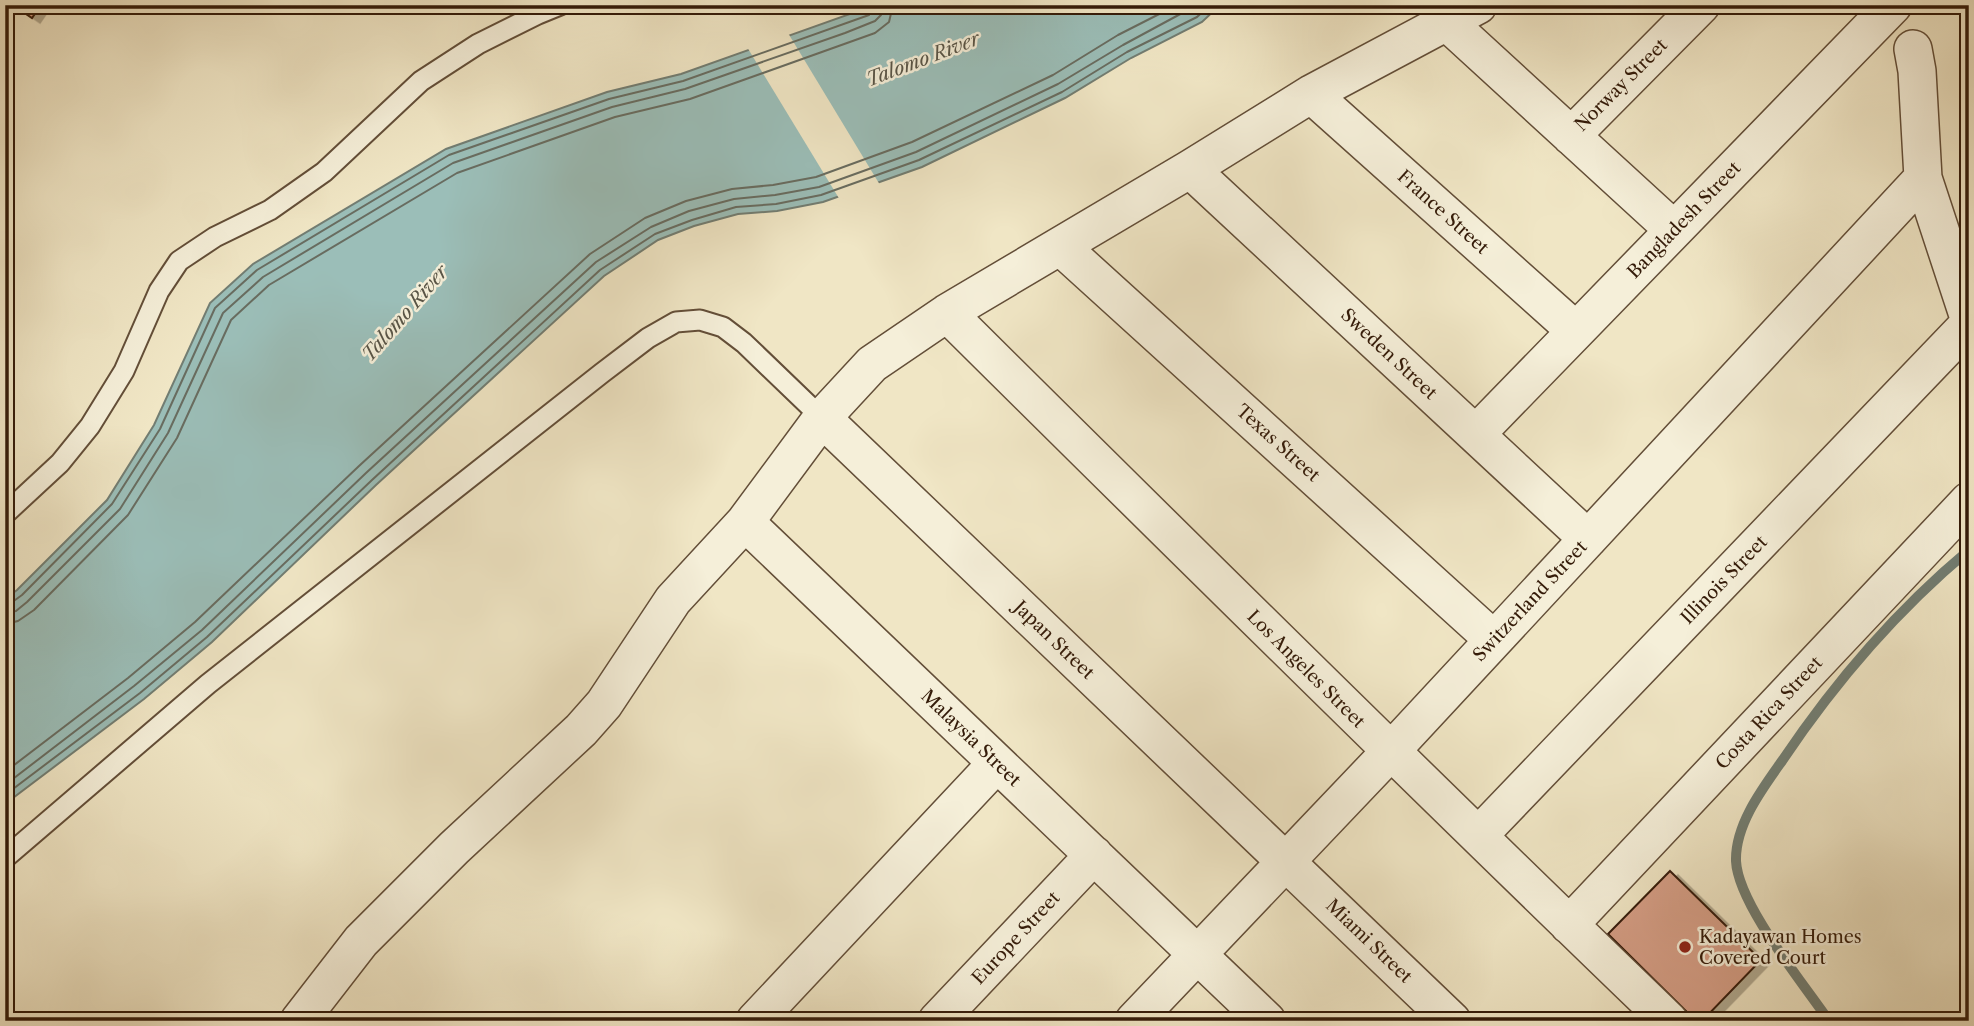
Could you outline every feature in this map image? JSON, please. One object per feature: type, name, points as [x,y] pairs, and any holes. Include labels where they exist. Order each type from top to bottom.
[{"type":"street","name":"Norway Street","points":[[1571,136],[1701,5]]},
{"type":"street","name":"Bangladesh Street","points":[[1476,434],[1893,5]]},
{"type":"street","points":[[299,1021],[361,941],[454,848],[582,730],[604,704],[673,600],[745,522],[822,418],[872,364],[947,313],[1191,169],[1311,94],[1463,13],[1571,136],[1674,230]]},
{"type":"street","points":[[1913,49],[1923,178],[1969,318]]},
{"type":"street","name":"France Street","points":[[1311,94],[1576,331]]},
{"type":"street","name":"Sweden Street","points":[[1191,169],[1588,539]]},
{"type":"street","name":"Switzerland Street","points":[[1133,1021],[1390,752],[1923,178]]},
{"type":"street","name":"Texas Street","points":[[1061,247],[1494,640]]},
{"type":"street","name":"Los Angeles Street","points":[[947,313],[1390,752],[1669,1021]]},
{"type":"street","name":"Illinois Street","points":[[1479,835],[1969,324]]},
{"type":"street","name":"Japan Street","points":[[822,418],[1285,862]]},
{"type":"street","name":"Costa Rica Street","points":[[1569,925],[1969,501]]},
{"type":"street","name":"Malaysia Street","points":[[745,522],[1267,1021]]},
{"type":"street","points":[[755,1021],[997,763]]},
{"type":"street","name":"Europe Street","points":[[937,1021],[1094,855]]},
{"type":"street","name":"Miami Street","points":[[1285,862],[1452,1021]]},
{"type":"lane","points":[[5,514],[61,463],[90,426],[124,371],[159,291],[179,261],[215,237],[270,210],[324,172],[421,81],[478,44],[560,5]]},
{"type":"lane","points":[[5,858],[208,684],[648,338],[676,322],[700,320],[723,327],[744,343],[822,418]]},
{"type":"water","name":"Talomo River","points":[[875,5],[1220,5],[1202,22],[1131,58],[1065,98],[922,167],[823,202],[777,211],[738,214],[694,226],[658,240],[604,276],[376,485],[212,642],[144,699],[5,804],[5,599],[107,500],[154,425],[210,303],[253,264],[446,149],[607,92],[681,74]]},
{"type":"pier","points":[[788,33],[880,185],[840,200],[747,47]]},
{"type":"building","points":[[13,5],[41,5],[32,18]]},
{"type":"building","name":"Kadayawan Homes Covered Court","points":[[1670,871],[1761,960],[1702,1021],[1696,1021],[1608,934]]},
{"type":"waterway","points":[[1829,1021],[1759,921],[1748,899],[1736,861],[1740,834],[1766,783],[1823,703],[1892,623],[1969,550]]},
{"type":"place","name":"Kadayawan Homes Covered Court","points":[[1685,947]]}]
